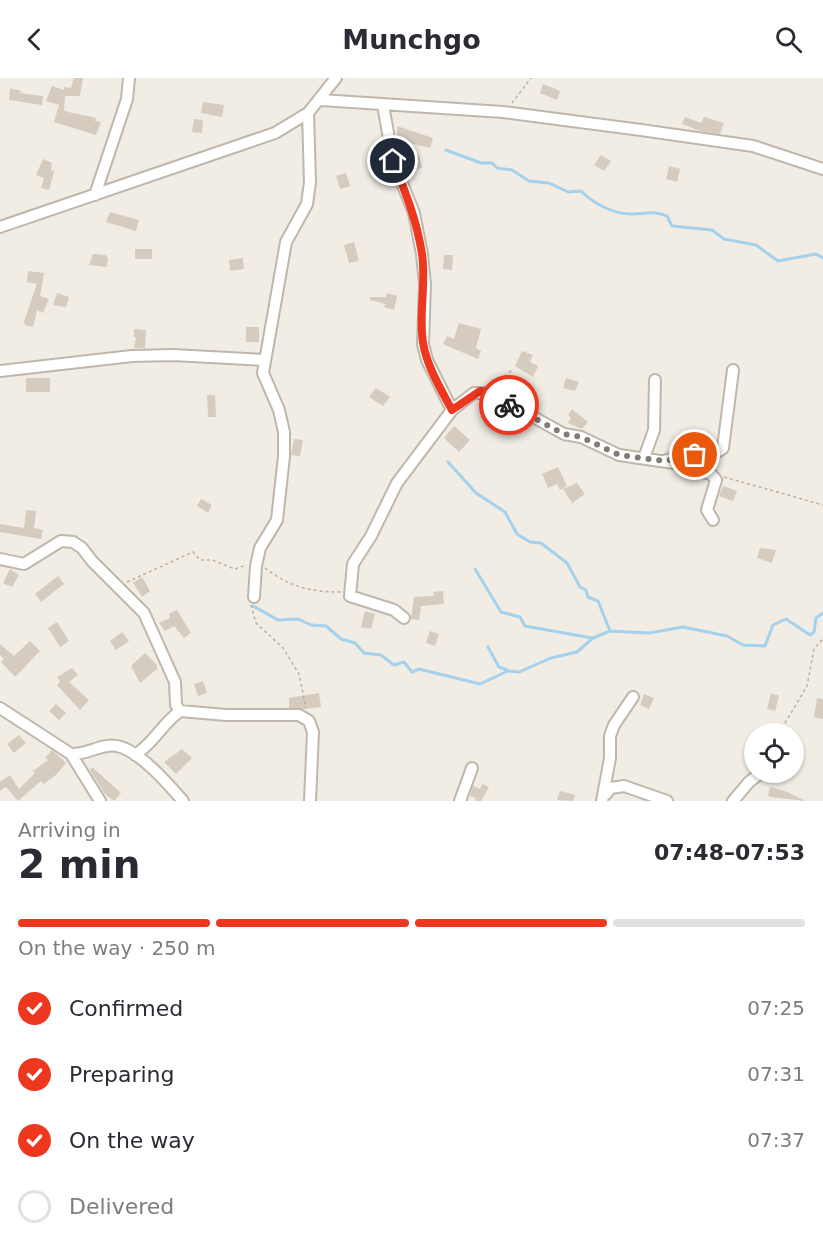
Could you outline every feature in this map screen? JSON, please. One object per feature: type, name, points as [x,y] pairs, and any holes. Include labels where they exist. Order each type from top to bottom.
[{"type":"street","points":[[95,195],[127,99],[129,78]]},
{"type":"street","points":[[0,227],[275,134],[308,113],[321,100],[336,78]]},
{"type":"street","points":[[321,100],[503,112],[753,146],[823,169]]},
{"type":"street","points":[[382,105],[393,161],[414,213],[422,254],[425,284],[423,344],[427,360],[452,410]]},
{"type":"street","points":[[254,597],[260,548],[277,520],[284,456],[284,432],[279,410],[263,373],[286,242],[307,204],[310,182],[308,113]]},
{"type":"street","points":[[0,371],[132,356],[172,355],[265,360]]},
{"type":"street","points":[[664,461],[678,456],[712,454],[723,448],[733,370]]},
{"type":"street","points":[[644,458],[654,430],[655,380]]},
{"type":"street","points":[[404,618],[394,610],[353,598],[348,592],[353,564],[371,536],[397,483],[452,410],[474,393],[485,391],[564,434],[581,437],[619,455],[664,461],[711,474],[716,480],[707,510],[713,520]]},
{"type":"street","points":[[0,559],[24,564],[61,541],[73,542],[82,548],[144,613],[175,682],[176,705],[180,711]]},
{"type":"street","points":[[602,801],[610,758],[610,736],[614,725],[633,697]]},
{"type":"street","points":[[0,708],[71,754],[100,801]]},
{"type":"street","points":[[135,755],[150,744],[162,725],[180,711],[226,715],[299,715],[309,721],[313,732],[310,801]]},
{"type":"street","points":[[71,754],[84,754],[99,748],[117,746],[135,755],[169,785],[183,801]]},
{"type":"street","points":[[460,801],[472,768]]},
{"type":"street","points":[[733,801],[748,783]]},
{"type":"street","points":[[602,801],[611,788],[617,786],[667,801]]},
{"type":"path","points":[[503,112],[531,78]]},
{"type":"path","points":[[485,391],[513,369]]},
{"type":"path","points":[[711,474],[823,505]]},
{"type":"path","points":[[118,587],[141,573],[193,552],[200,560],[212,560],[235,569],[245,565],[261,566],[282,582],[313,592],[348,592]]},
{"type":"path","points":[[254,597],[250,608],[256,623],[283,648],[299,674],[309,721]]},
{"type":"path","points":[[787,723],[807,686],[814,649],[823,639]]},
{"type":"building","points":[[74,78],[83,78],[80,96],[65,96],[64,111],[96,118],[95,121],[101,122],[96,135],[54,122],[59,105],[46,101],[52,86],[64,90],[64,87],[71,88]]},
{"type":"building","points":[[543,84],[560,91],[557,100],[540,93]]},
{"type":"building","points":[[10,88],[21,91],[20,93],[43,96],[42,105],[9,100]]},
{"type":"building","points":[[203,102],[224,105],[222,117],[201,113]]},
{"type":"building","points":[[685,117],[701,123],[704,117],[724,123],[720,134],[700,131],[682,124]]},
{"type":"building","points":[[194,119],[203,120],[202,133],[192,132]]},
{"type":"building","points":[[397,126],[433,138],[430,148],[397,140]]},
{"type":"building","points":[[419,155],[422,168],[405,172],[402,163],[409,162],[408,158]]},
{"type":"building","points":[[601,155],[611,161],[604,171],[594,165]]},
{"type":"building","points":[[43,159],[52,163],[51,170],[54,171],[49,190],[41,188],[44,178],[36,175]]},
{"type":"building","points":[[669,166],[680,169],[677,182],[666,179]]},
{"type":"building","points":[[346,173],[350,186],[340,189],[336,176]]},
{"type":"building","points":[[110,212],[139,220],[136,231],[106,222]]},
{"type":"building","points":[[354,242],[359,261],[349,263],[344,245]]},
{"type":"building","points":[[135,249],[152,249],[152,259],[135,259]]},
{"type":"building","points":[[93,254],[105,255],[108,258],[107,267],[89,265]]},
{"type":"building","points":[[444,255],[453,255],[452,270],[443,269]]},
{"type":"building","points":[[243,258],[244,269],[230,271],[229,260]]},
{"type":"building","points":[[28,271],[44,273],[40,296],[49,299],[43,313],[37,310],[33,327],[25,325],[24,321],[37,284],[27,282]]},
{"type":"building","points":[[57,293],[69,297],[66,307],[53,305]]},
{"type":"building","points":[[387,293],[397,296],[394,310],[384,307],[385,304],[370,300],[370,297],[386,297]]},
{"type":"building","points":[[459,323],[481,329],[476,348],[481,351],[478,359],[443,344],[447,336],[454,339]]},
{"type":"building","points":[[246,327],[259,327],[259,342],[246,342]]},
{"type":"building","points":[[134,329],[146,330],[145,348],[134,348],[136,337],[134,337]]},
{"type":"building","points":[[522,351],[533,355],[530,362],[538,366],[533,377],[515,366]]},
{"type":"building","points":[[26,378],[50,378],[50,392],[26,392]]},
{"type":"building","points":[[566,378],[579,382],[575,391],[563,388]]},
{"type":"building","points":[[376,388],[390,397],[383,406],[369,397]]},
{"type":"building","points":[[207,395],[215,395],[216,417],[208,417]]},
{"type":"building","points":[[572,409],[588,422],[582,429],[568,423],[571,418],[568,415]]},
{"type":"building","points":[[454,426],[470,440],[459,452],[444,438]]},
{"type":"building","points":[[294,439],[303,440],[300,456],[291,455]]},
{"type":"building","points":[[558,467],[567,486],[560,490],[557,484],[548,488],[542,474]]},
{"type":"building","points":[[577,483],[585,494],[572,503],[563,489]]},
{"type":"building","points":[[723,486],[737,491],[733,501],[719,496]]},
{"type":"building","points":[[201,499],[212,505],[208,513],[197,506]]},
{"type":"building","points":[[26,510],[36,511],[34,528],[43,530],[41,539],[0,532],[0,524],[24,528]]},
{"type":"building","points":[[760,548],[776,550],[772,563],[757,558]]},
{"type":"building","points":[[10,569],[19,575],[12,587],[3,583]]},
{"type":"building","points":[[58,576],[64,584],[41,602],[35,594]]},
{"type":"building","points":[[142,577],[150,591],[142,597],[133,583]]},
{"type":"building","points":[[443,591],[444,604],[421,606],[419,620],[411,619],[414,597],[434,596],[433,592]]},
{"type":"building","points":[[177,610],[191,633],[184,638],[174,626],[165,631],[159,623],[170,618],[169,614]]},
{"type":"building","points":[[365,611],[375,614],[371,629],[361,627]]},
{"type":"building","points":[[57,622],[69,641],[60,647],[48,628]]},
{"type":"building","points":[[430,631],[439,634],[435,646],[426,643]]},
{"type":"building","points":[[122,632],[129,641],[116,650],[110,641]]},
{"type":"building","points":[[30,641],[40,651],[15,677],[1,662],[4,659],[0,655],[0,644],[14,656]]},
{"type":"building","points":[[145,653],[157,665],[157,669],[140,683],[131,666]]},
{"type":"building","points":[[72,668],[78,675],[69,682],[89,700],[80,710],[57,685],[60,681],[57,677]]},
{"type":"building","points":[[203,681],[207,693],[198,696],[194,684]]},
{"type":"building","points":[[319,693],[321,707],[289,708],[289,698]]},
{"type":"building","points":[[771,693],[779,696],[775,711],[767,709]]},
{"type":"building","points":[[644,694],[654,698],[649,709],[640,705]]},
{"type":"building","points":[[817,698],[823,699],[823,719],[814,717]]},
{"type":"building","points":[[56,704],[66,713],[59,720],[49,711]]},
{"type":"building","points":[[19,735],[26,743],[14,753],[7,744]]},
{"type":"building","points":[[182,749],[192,758],[176,774],[164,762]]},
{"type":"building","points":[[52,750],[66,763],[57,774],[44,784],[41,781],[18,801],[6,787],[0,791],[0,782],[10,775],[19,789],[35,773],[33,771],[48,760],[45,758]]},
{"type":"building","points":[[92,767],[121,793],[114,801],[105,794],[90,770]]},
{"type":"building","points":[[482,784],[489,787],[481,801],[475,801],[476,798],[470,796],[473,786],[480,789]]},
{"type":"building","points":[[770,787],[785,791],[806,801],[768,796]]},
{"type":"building","points":[[560,791],[575,795],[573,801],[557,800]]},
{"type":"waterway","points":[[446,150],[481,163],[492,163],[497,168],[512,170],[529,181],[549,183],[568,192],[581,191],[612,211],[627,214],[658,213],[667,216],[672,226],[712,230],[724,239],[756,245],[778,261],[816,254],[823,258]]},
{"type":"waterway","points":[[448,462],[476,493],[505,512],[517,534],[530,542],[541,543],[567,563],[580,587],[586,590],[588,597],[598,601],[610,631]]},
{"type":"waterway","points":[[475,569],[501,612],[520,617],[525,626],[592,638]]},
{"type":"waterway","points":[[253,606],[278,620],[298,619],[311,625],[326,626],[341,639],[355,643],[364,653],[381,655],[394,665],[404,662],[412,672],[419,669],[480,684],[508,671],[519,672],[551,658],[577,652],[593,638],[610,631],[649,633],[683,627],[727,636],[743,645],[765,646],[773,625],[786,619],[810,635],[814,632],[816,618],[823,613]]},
{"type":"waterway","points":[[488,647],[499,667],[507,670]]},
{"type":"way so far","points":[[509,405],[564,434],[597,443],[619,455],[664,461],[678,456],[695,455]]},
{"type":"route","points":[[393,161],[414,213],[422,254],[425,284],[421,331],[427,360],[452,410],[480,391],[490,393],[509,405]]}]
